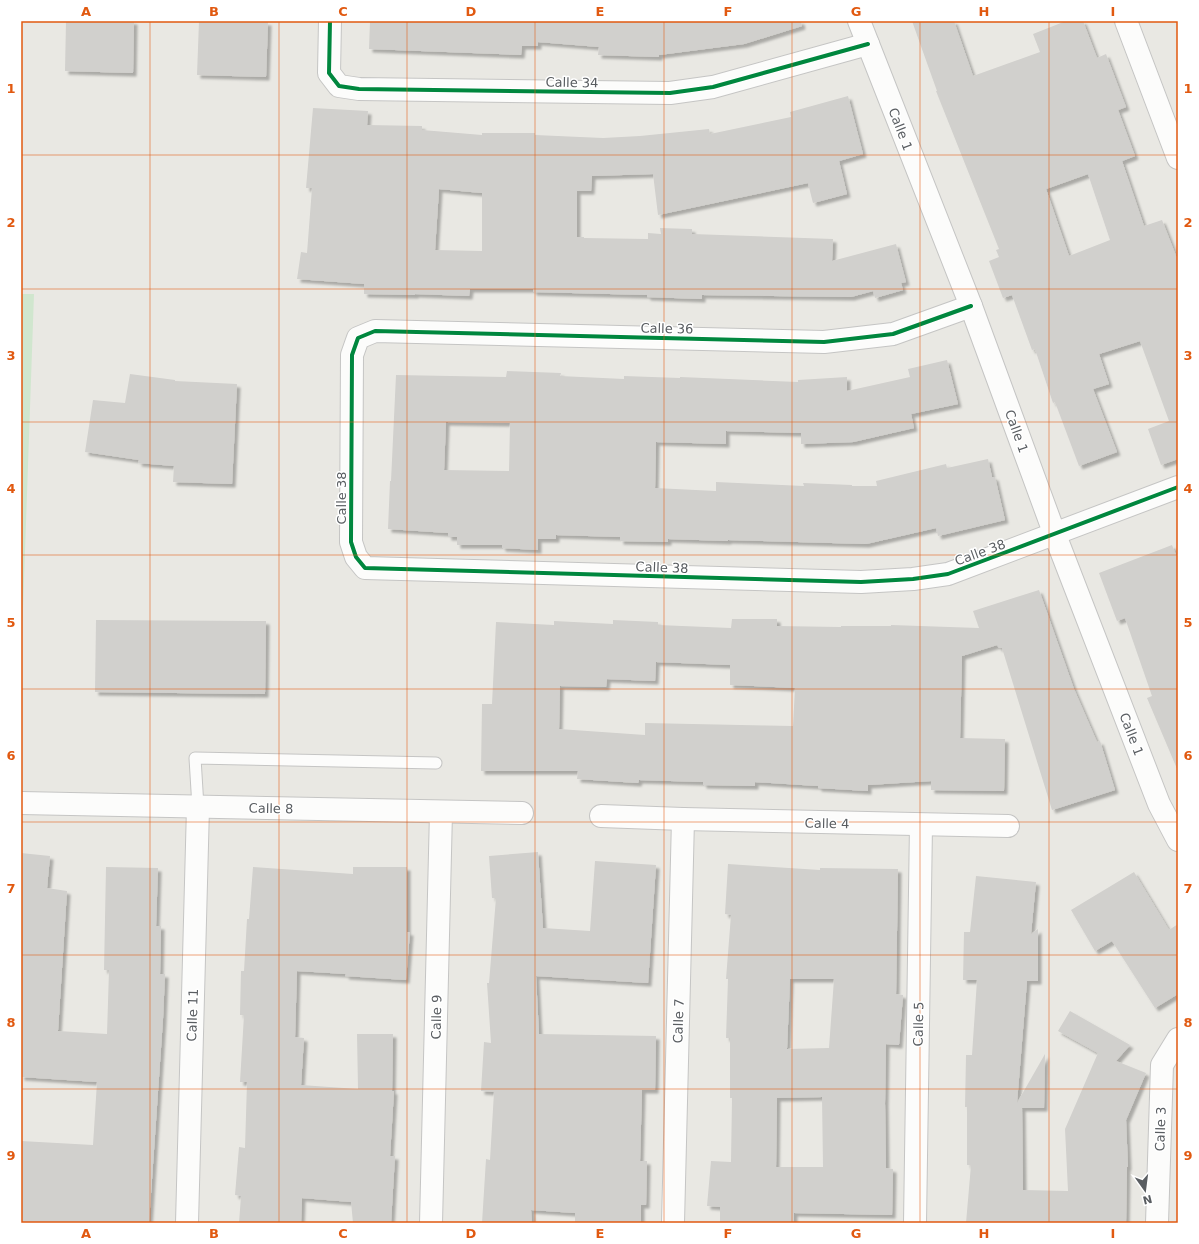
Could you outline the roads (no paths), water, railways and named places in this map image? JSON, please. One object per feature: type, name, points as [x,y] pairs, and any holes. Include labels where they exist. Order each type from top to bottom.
[{"type":"street","name":"Calle 34","points":[[330,21],[330,73],[339,86],[359,90],[670,93],[713,87],[868,44]]},
{"type":"street","name":"Calle 1","points":[[859,21],[971,306],[1055,534],[1159,804],[1178,840]]},
{"type":"street","points":[[1126,21],[1178,158]]},
{"type":"street","name":"Calle 36","points":[[358,338],[374,331],[824,342],[893,334],[971,306]]},
{"type":"street","name":"Calle 38","points":[[358,338],[352,355],[351,542],[356,557],[364,568],[861,582],[913,579],[948,574],[1178,487]]},
{"type":"street","name":"Calle 8","points":[[21,803],[522,814]]},
{"type":"street","name":"Calle 11","points":[[187,1223],[198,807]]},
{"type":"street","name":"Calle 9","points":[[431,1223],[441,812]]},
{"type":"street","name":"Calle 4","points":[[601,816],[1008,826]]},
{"type":"street","name":"Calle 7","points":[[672,1223],[683,819]]},
{"type":"street","name":"Calle 5","points":[[915,1223],[921,825]]},
{"type":"street","name":"Calle 3","points":[[1157,1223],[1162,1065],[1178,1039]]},
{"type":"lane","points":[[198,807],[195,758],[436,763]]}]
